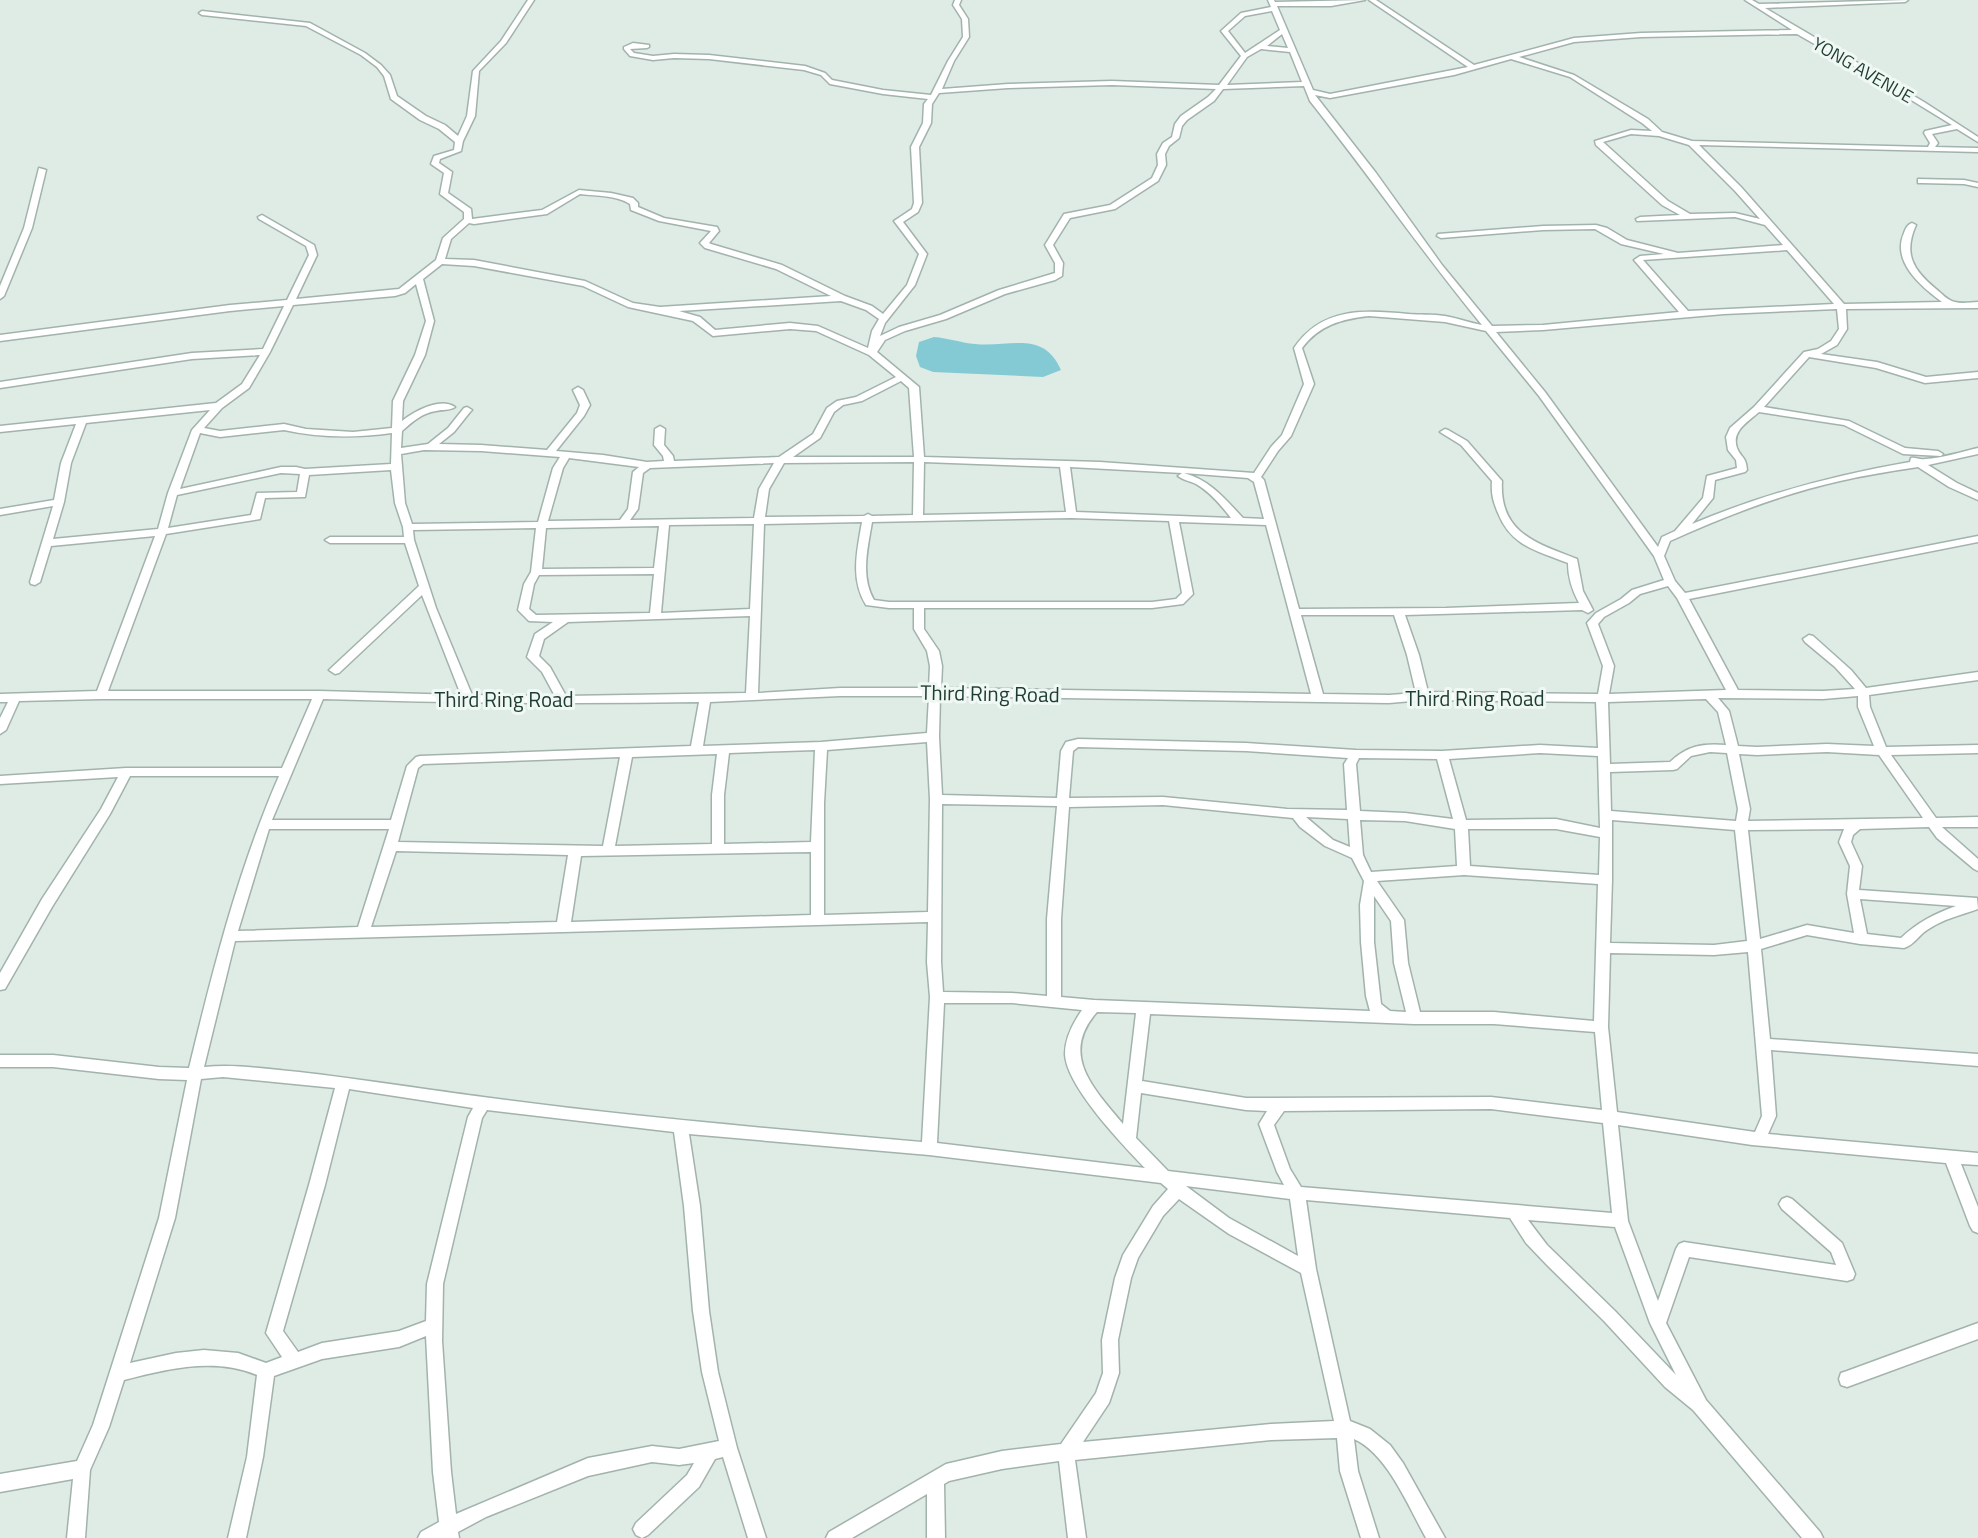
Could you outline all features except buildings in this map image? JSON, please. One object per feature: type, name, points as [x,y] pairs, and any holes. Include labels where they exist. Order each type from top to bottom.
[{"type":"street","points":[[440,261],[447,238],[468,220],[468,211],[444,194],[448,172],[435,164],[437,158],[457,151],[459,141],[471,116],[476,71],[504,42],[531,0]]},
{"type":"street","points":[[872,352],[876,329],[911,284],[923,254],[898,221],[916,207],[919,195],[915,147],[927,123],[928,104],[966,37],[965,19],[956,5],[958,0]]},
{"type":"street","points":[[1244,56],[1224,31],[1243,14],[1273,4],[1331,4],[1362,0]]},
{"type":"street","points":[[1372,0],[1474,68]]},
{"type":"street","name":"YONG AVENUE","points":[[1748,0],[1797,32],[1959,126],[1978,140]]},
{"type":"street","points":[[1758,6],[1905,0]]},
{"type":"street","points":[[1273,4],[1308,88],[1438,267],[1542,394],[1659,556],[1670,582],[1682,597],[1734,694]]},
{"type":"street","points":[[202,13],[308,24],[363,54],[379,66],[387,75],[394,98],[459,141]]},
{"type":"street","points":[[872,352],[882,338],[902,329],[943,317],[1002,292],[1041,282],[1059,274],[1059,263],[1049,244],[1067,216],[1112,207],[1155,179],[1162,165],[1161,154],[1174,138],[1184,118],[1211,99],[1244,56],[1284,30]]},
{"type":"street","points":[[646,46],[633,45],[626,48],[632,55],[650,58],[709,57],[805,68],[823,74],[830,82],[883,92],[935,94],[1008,86],[1112,84],[1308,88],[1330,96],[1474,68],[1574,40],[1704,32],[1797,32]]},
{"type":"street","points":[[1256,47],[1293,50]]},
{"type":"street","points":[[1514,58],[1582,81],[1645,121],[1659,134]]},
{"type":"street","points":[[1930,149],[1934,143],[1926,134],[1959,126]]},
{"type":"street","points":[[1687,216],[1665,203],[1599,144],[1599,141],[1632,132],[1659,134],[1692,143],[1978,150]]},
{"type":"street","points":[[1678,533],[1708,498],[1710,478],[1742,470],[1741,459],[1733,450],[1731,437],[1735,428],[1757,409],[1807,354],[1821,351],[1834,343],[1843,329],[1841,306],[1769,223],[1692,143]]},
{"type":"street","points":[[0,296],[36,205],[42,170]]},
{"type":"street","points":[[1921,181],[1964,182],[1978,185]]},
{"type":"street","points":[[468,220],[474,222],[544,212],[579,192],[611,195],[630,200],[634,203],[633,208],[639,212],[669,221],[714,229],[715,231],[704,243],[708,246],[779,267],[842,298],[869,308],[884,319]]},
{"type":"street","points":[[1640,219],[1736,215],[1769,223]]},
{"type":"street","points":[[101,695],[162,532],[172,493],[197,430],[219,406],[246,386],[266,352],[287,304],[313,255],[310,245],[262,217]]},
{"type":"street","points":[[1912,225],[1905,236],[1907,262],[1920,280],[1951,305]]},
{"type":"street","points":[[1441,236],[1543,228],[1596,227],[1624,242],[1675,254]]},
{"type":"street","points":[[1686,314],[1638,260],[1646,256],[1789,247]]},
{"type":"street","points":[[0,338],[230,308],[395,293],[402,291],[440,261],[474,263],[585,284],[630,305],[692,317],[709,326],[713,333],[790,326],[818,329],[872,352],[914,387],[919,460],[918,518]]},
{"type":"street","points":[[417,277],[430,321],[420,356],[398,401],[396,467],[400,503],[424,586],[468,699]]},
{"type":"street","points":[[660,310],[842,298]]},
{"type":"street","points":[[1256,477],[1274,449],[1286,436],[1309,384],[1298,348],[1322,325],[1338,318],[1372,313],[1445,319],[1461,325],[1491,329],[1603,323],[1686,314],[1841,306],[1978,305]]},
{"type":"street","points":[[1869,306],[1978,313]]},
{"type":"street","points":[[0,385],[192,356],[266,352]]},
{"type":"street","points":[[1807,354],[1877,365],[1925,380],[1978,375]]},
{"type":"street","points":[[752,697],[759,521],[764,489],[780,461],[817,436],[830,411],[840,403],[858,399],[902,377]]},
{"type":"street","points":[[550,453],[581,414],[585,405],[578,390]]},
{"type":"street","points":[[0,429],[162,410],[219,406]]},
{"type":"street","points":[[197,430],[220,434],[284,427],[306,432],[353,435],[397,430],[414,416],[432,408],[450,407]]},
{"type":"street","points":[[1757,409],[1846,423],[1903,451],[1917,463],[1978,497]]},
{"type":"street","points":[[430,447],[451,430],[467,410]]},
{"type":"street","points":[[36,582],[66,463],[82,421]]},
{"type":"street","points":[[660,429],[659,445],[668,456],[670,464]]},
{"type":"street","points":[[1445,432],[1464,443],[1497,481],[1496,497],[1508,526],[1521,539],[1533,546],[1573,561],[1572,572],[1578,591],[1587,606],[1609,662],[1608,681],[1602,698],[1606,880],[1601,1027],[1620,1221],[1658,1323],[1700,1406]]},
{"type":"street","points":[[397,452],[430,447],[481,447],[566,454],[647,465],[919,460],[1140,467],[1256,477],[1259,480],[1297,612],[1318,697]]},
{"type":"street","points":[[1903,451],[1960,455],[1978,460]]},
{"type":"street","points":[[1659,556],[1666,539],[1678,533],[1720,515],[1798,489],[1839,478],[1978,451]]},
{"type":"street","points":[[566,454],[558,468],[540,532],[536,572],[529,584],[523,610],[533,619],[655,617],[755,612]]},
{"type":"street","points":[[623,524],[633,509],[638,472],[647,465]]},
{"type":"street","points":[[1065,465],[1071,515]]},
{"type":"street","points":[[172,493],[270,471],[302,470],[305,472],[396,467]]},
{"type":"street","points":[[1140,467],[1195,478],[1240,520]]},
{"type":"street","points":[[46,543],[162,532],[256,517],[261,495],[301,495],[305,472]]},
{"type":"street","points":[[0,512],[58,502]]},
{"type":"street","points":[[408,527],[1071,515],[1270,522]]},
{"type":"street","points":[[868,517],[861,564],[866,597],[870,603],[1152,605],[1179,602],[1188,594],[1173,518]]},
{"type":"street","points":[[655,617],[664,523]]},
{"type":"street","points":[[1682,597],[1978,539]]},
{"type":"street","points":[[330,540],[409,540]]},
{"type":"street","points":[[536,572],[659,572]]},
{"type":"street","points":[[1592,623],[1636,592],[1670,582]]},
{"type":"street","points":[[335,670],[424,586]]},
{"type":"street","points":[[919,604],[920,629],[933,651],[936,666],[933,737],[936,799],[934,963],[937,997],[929,1149]]},
{"type":"street","points":[[1297,612],[1446,611],[1587,606]]},
{"type":"street","points":[[1398,610],[1413,655],[1423,696]]},
{"type":"street","points":[[563,700],[546,670],[533,657],[539,637],[565,619]]},
{"type":"street","points":[[1809,639],[1840,666],[1863,692],[1864,706],[1874,736],[1882,751],[1941,836],[1978,866]]},
{"type":"street","name":"Third Ring Road","points":[[0,698],[101,695],[319,695],[563,700],[752,697],[840,692],[934,692],[1389,699],[1423,696],[1602,698],[1734,694],[1823,695],[1863,692],[1978,676]]},
{"type":"street","points":[[76,1538],[82,1469],[100,1427],[118,1374],[167,1218],[211,1000],[229,936],[264,825],[319,695]]},
{"type":"street","points":[[1709,695],[1723,711],[1733,749],[1744,809],[1741,826],[1764,1044],[1769,1116],[1760,1136],[1752,1139]]},
{"type":"street","points":[[0,730],[15,698]]},
{"type":"street","points":[[696,750],[705,698]]},
{"type":"street","points":[[363,932],[392,846],[413,766],[420,760],[821,746],[933,737]]},
{"type":"street","points":[[1054,1002],[1054,919],[1067,751],[1070,745],[1078,743],[1246,747],[1336,752],[1353,759],[1540,749],[1603,760],[1673,765],[1687,753],[1710,748],[1756,751],[1827,748],[1882,751],[1978,748]]},
{"type":"street","points":[[817,919],[821,746]]},
{"type":"street","points":[[717,848],[718,795],[723,750]]},
{"type":"street","points":[[608,851],[627,752]]},
{"type":"street","points":[[1442,755],[1461,825],[1464,870]]},
{"type":"street","points":[[1353,759],[1357,855],[1363,870],[1397,920],[1401,963],[1414,1018]]},
{"type":"street","points":[[0,780],[126,772],[285,772]]},
{"type":"street","points":[[0,985],[47,903],[106,811],[126,772]]},
{"type":"street","points":[[936,799],[1064,803],[1163,801],[1247,811],[1405,817],[1461,825],[1556,824],[1606,834]]},
{"type":"street","points":[[1287,812],[1297,814],[1304,824],[1329,843],[1357,855]]},
{"type":"street","points":[[1606,815],[1741,826],[1978,822]]},
{"type":"street","points":[[264,825],[396,824]]},
{"type":"street","points":[[1856,825],[1847,833],[1845,840],[1856,865],[1853,894],[1862,924],[1860,939]]},
{"type":"street","points":[[392,846],[575,851],[817,847]]},
{"type":"street","points":[[563,928],[575,851]]},
{"type":"street","points":[[1387,1017],[1375,1007],[1371,985],[1366,902],[1370,880],[1376,875],[1464,870],[1606,880]]},
{"type":"street","points":[[1853,894],[1978,903]]},
{"type":"street","points":[[1604,948],[1704,950],[1753,946],[1807,930],[1860,939],[1904,943],[1921,927],[1939,917],[1978,903]]},
{"type":"street","points":[[229,936],[935,917]]},
{"type":"street","points":[[937,997],[1012,998],[1144,1008],[1414,1018],[1494,1018],[1601,1027]]},
{"type":"street","points":[[1094,1006],[1079,1025],[1073,1047],[1073,1060],[1080,1078],[1128,1142],[1173,1184],[1223,1222],[1308,1269]]},
{"type":"street","points":[[1128,1142],[1144,1008]]},
{"type":"street","points":[[1764,1044],[1978,1060]]},
{"type":"street","points":[[1,1061],[53,1061],[139,1071],[195,1074],[223,1071],[343,1083],[681,1127],[929,1149],[1173,1184],[1620,1221]]},
{"type":"street","points":[[294,1360],[274,1334],[317,1185],[343,1083]]},
{"type":"street","points":[[1134,1086],[1246,1104],[1491,1103],[1609,1117],[1752,1139],[1978,1159]]},
{"type":"street","points":[[449,1532],[442,1472],[433,1326],[435,1284],[475,1118],[483,1103]]},
{"type":"street","points":[[1280,1105],[1266,1124],[1284,1172],[1297,1193],[1308,1269],[1344,1430],[1350,1471],[1370,1538]]},
{"type":"street","points":[[681,1127],[692,1206],[702,1321],[710,1372],[729,1448],[757,1538]]},
{"type":"street","points":[[1951,1157],[1978,1226]]},
{"type":"street","points":[[1077,1538],[1066,1452],[1103,1397],[1110,1373],[1110,1340],[1123,1278],[1131,1255],[1173,1184]]},
{"type":"street","points":[[1658,1323],[1684,1249],[1847,1274],[1837,1248],[1786,1204]]},
{"type":"street","points":[[1514,1211],[1526,1233],[1548,1259],[1597,1303],[1675,1387],[1700,1406],[1814,1538]]},
{"type":"street","points":[[118,1374],[196,1357],[236,1360],[266,1371],[322,1351],[399,1339],[433,1326]]},
{"type":"street","points":[[1846,1379],[1978,1331]]},
{"type":"street","points":[[237,1538],[255,1457],[266,1371]]},
{"type":"street","points":[[835,1538],[946,1473],[1002,1460],[1271,1432],[1349,1429],[1364,1435],[1384,1451],[1397,1469],[1436,1538]]},
{"type":"street","points":[[427,1538],[449,1532],[588,1467],[652,1454],[679,1457],[729,1448]]},
{"type":"street","points":[[642,1529],[693,1481],[710,1452]]},
{"type":"street","points":[[0,1483],[82,1469]]},
{"type":"street","points":[[934,1480],[936,1538]]},
{"type":"water","points":[[934,337],[975,344],[1024,343],[1035,345],[1045,349],[1054,357],[1061,370],[1043,377],[933,372],[920,367],[916,356],[919,342]]}]
